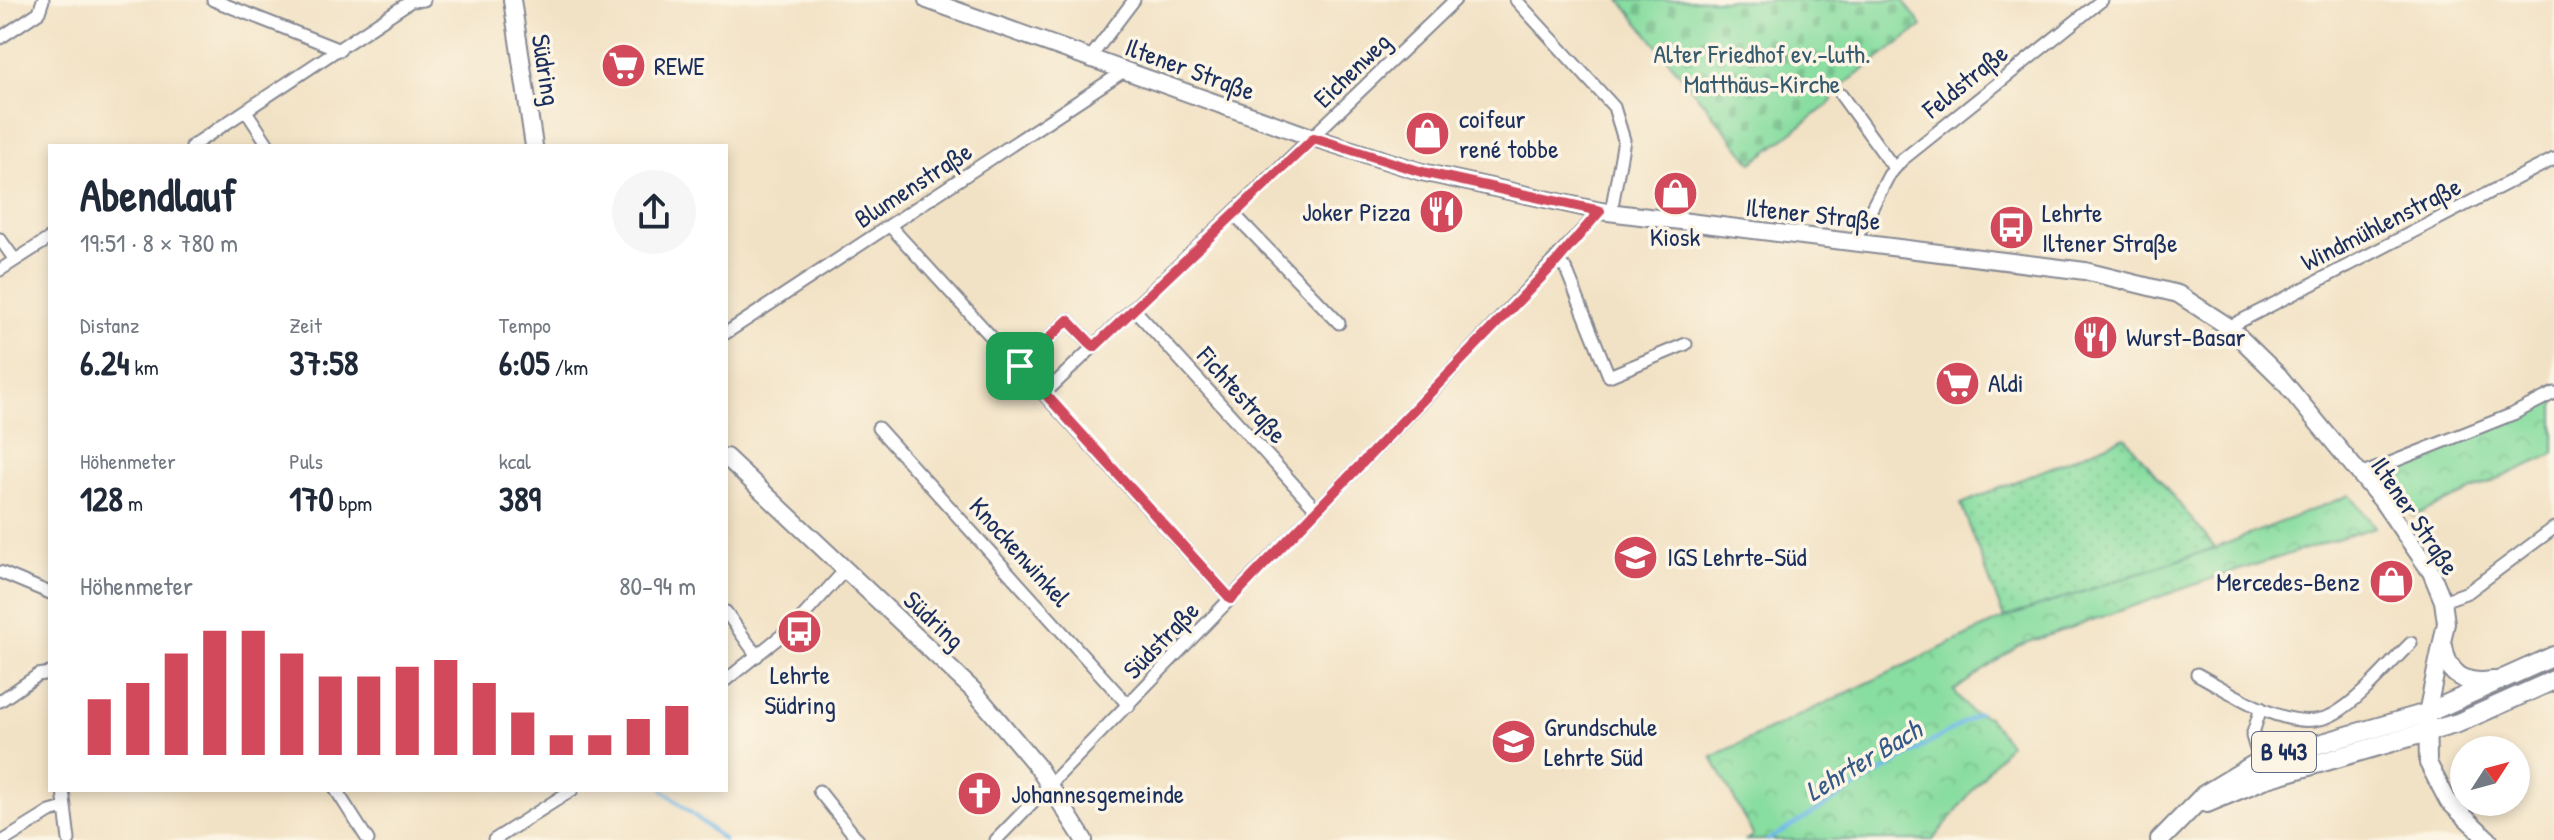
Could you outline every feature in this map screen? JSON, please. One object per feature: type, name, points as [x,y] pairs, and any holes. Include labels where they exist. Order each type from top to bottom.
[{"type":"main road","points":[[2443,646],[2445,659],[2453,672],[2466,681],[2481,683],[2520,674]]},
{"type":"main road","name":"B 443","points":[[2162,838],[2220,782],[2427,713],[2520,674],[2554,656]]},
{"type":"main road","name":"B 443","points":[[2262,770],[2425,734],[2500,706],[2554,680]]},
{"type":"street","points":[[0,38],[39,12],[43,0]]},
{"type":"street","points":[[213,0],[340,50]]},
{"type":"street","points":[[195,144],[411,1],[424,0]]},
{"type":"street","name":"Südring","points":[[512,0],[534,144]]},
{"type":"street","name":"Iltener Straße","points":[[927,0],[1314,138],[1422,172],[1606,211],[2013,261],[2146,284],[2178,294],[2229,327],[2279,376],[2360,475],[2431,572],[2443,601],[2443,646],[2427,713],[2425,734],[2428,763],[2439,789],[2460,816],[2489,840]]},
{"type":"street","points":[[1090,58],[1134,0]]},
{"type":"street","name":"Eichenweg","points":[[1044,394],[1455,0]]},
{"type":"street","points":[[1516,0],[1614,107],[1624,140],[1606,211]]},
{"type":"street","name":"Feldstraße","points":[[1854,242],[1894,168],[2102,0]]},
{"type":"street","name":"Blumenstraße","points":[[728,332],[1124,71]]},
{"type":"street","points":[[1841,95],[1894,168]]},
{"type":"street","points":[[246,111],[268,144]]},
{"type":"street","name":"Windmühlenstraße","points":[[2229,327],[2554,159]]},
{"type":"street","name":"Südstraße","points":[[996,840],[1606,211]]},
{"type":"street","points":[[1234,214],[1339,323]]},
{"type":"street","points":[[890,226],[1231,599]]},
{"type":"street","points":[[0,239],[15,260]]},
{"type":"street","points":[[0,270],[48,239]]},
{"type":"street","points":[[1557,261],[1566,269],[1609,376],[1686,344]]},
{"type":"street","name":"Fichtestraße","points":[[1134,309],[1317,510]]},
{"type":"street","points":[[1020,366],[1068,320],[1094,347]]},
{"type":"street","points":[[2360,475],[2513,414],[2554,393]]},
{"type":"street","name":"Knockenwinkel","points":[[878,428],[1129,706]]},
{"type":"street","name":"Südring","points":[[728,459],[973,690],[1051,785],[1084,840]]},
{"type":"street","points":[[2443,601],[2468,592],[2554,528]]},
{"type":"street","points":[[728,678],[797,623],[845,570]]},
{"type":"street","points":[[0,572],[48,592]]},
{"type":"street","points":[[728,615],[757,656]]},
{"type":"street","points":[[2197,674],[2261,708],[2306,720],[2335,713],[2411,643]]},
{"type":"street","points":[[0,701],[38,675],[48,673]]},
{"type":"street","points":[[2261,708],[2252,736],[2262,770]]},
{"type":"street","points":[[819,791],[858,840]]},
{"type":"street","points":[[63,792],[69,840]]},
{"type":"street","points":[[337,792],[368,840]]},
{"type":"street","points":[[494,840],[569,792]]},
{"type":"street","points":[[5,840],[64,808]]},
{"type":"green space","name":"Alter Friedhof ev.-luth. Matthäus-Kirche","points":[[1620,0],[1903,0],[1922,26],[1830,95],[1833,101],[1752,163]]},
{"type":"green space","points":[[2554,398],[2554,454],[2414,516],[2383,471]]},
{"type":"green space","points":[[2125,437],[2215,548],[2004,618],[1961,504]]},
{"type":"green space","points":[[2350,495],[2375,527],[2211,579],[2018,646],[1954,691],[1971,712],[1988,717],[2009,744],[1933,840],[1746,840],[1753,835],[1712,757],[2004,618],[2215,548]]},
{"type":"waterway","name":"Lehrter Bach","points":[[1768,840],[1978,714]]},
{"type":"waterway","points":[[665,792],[724,840]]},
{"type":"place","name":"REWE","points":[[623,66]]},
{"type":"place","name":"coifeur rené tobbe","points":[[1428,134]]},
{"type":"place","name":"Kiosk","points":[[1675,194]]},
{"type":"place","name":"Joker Pizza","points":[[1441,212]]},
{"type":"place","name":"Lehrte Iltener Straße","points":[[2011,228]]},
{"type":"place","name":"Wurst-Basar","points":[[2095,337]]},
{"type":"place","name":"Aldi","points":[[1957,383]]},
{"type":"place","name":"IGS Lehrte-Süd","points":[[1636,557]]},
{"type":"place","name":"Mercedes-Benz","points":[[2391,582]]},
{"type":"place","name":"Lehrte Südring","points":[[800,632]]},
{"type":"place","name":"Grundschule Lehrte Süd","points":[[1513,742]]},
{"type":"place","name":"Johannesgemeinde","points":[[980,794]]},
{"type":"route","points":[[1314,138],[1422,172],[1600,211],[1557,261],[1231,599],[1020,366],[1068,320],[1094,347],[1314,138]]}]
